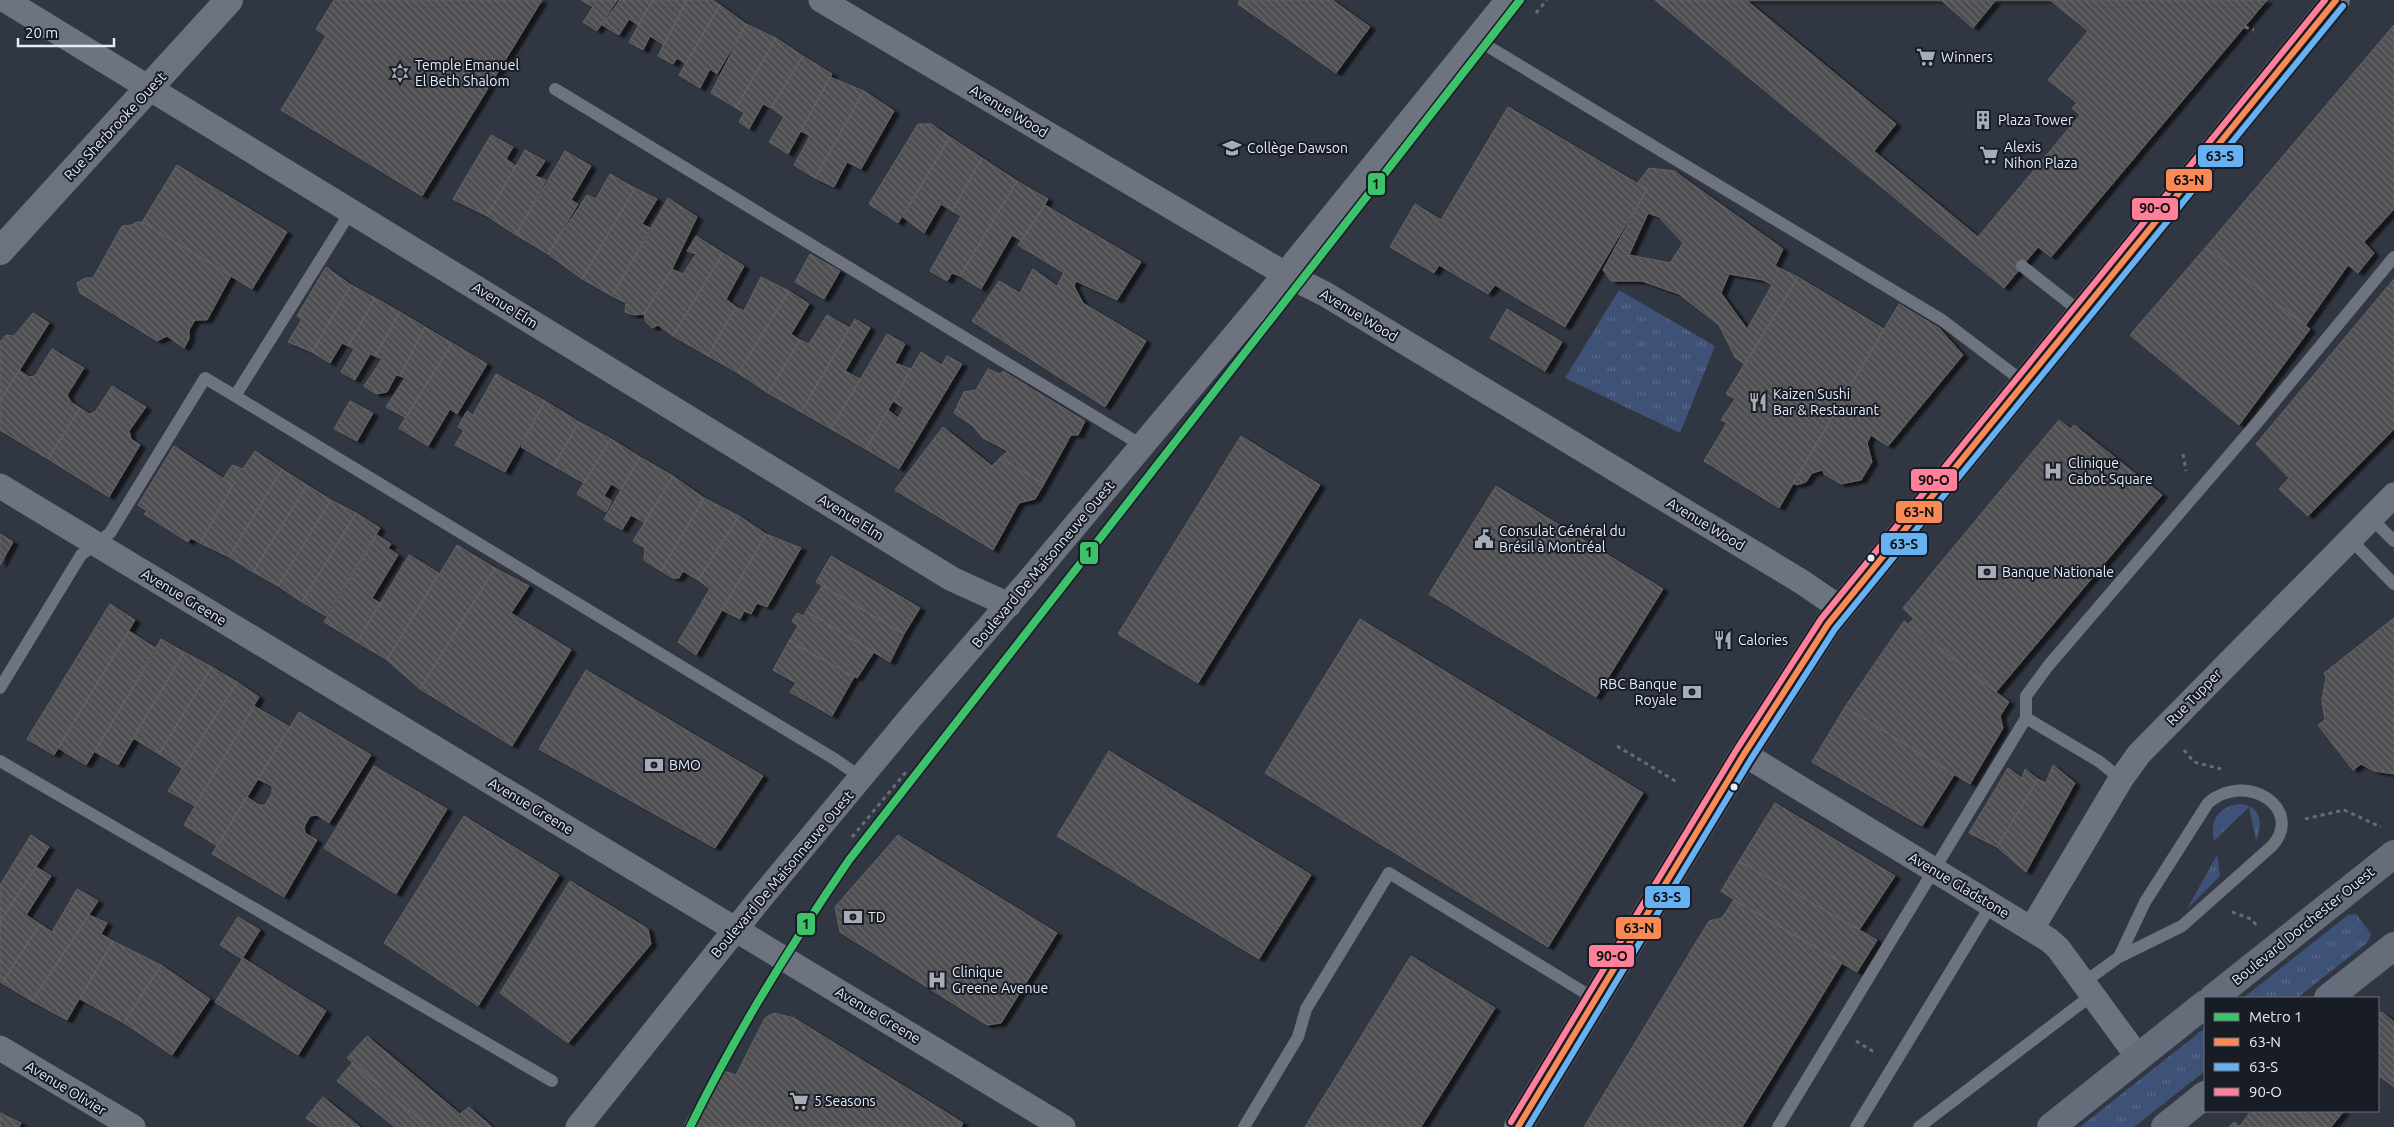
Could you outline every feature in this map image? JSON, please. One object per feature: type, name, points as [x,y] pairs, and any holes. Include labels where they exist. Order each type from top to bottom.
[{"type":"main road","name":"Rue Sherbrooke Ouest","points":[[0,251],[229,0]]},
{"type":"main road","name":"Boulevard Dorchester Ouest","points":[[2214,997],[2390,842]]},
{"type":"main road","points":[[2329,997],[2394,946]]},
{"type":"main road","points":[[2051,1127],[2204,1005]]},
{"type":"main road","points":[[2165,1127],[2204,1096]]},
{"type":"street","name":"Avenue Elm","points":[[5,0],[952,580],[1009,605]]},
{"type":"street","name":"Avenue Wood","points":[[821,0],[1285,274],[1325,294],[1802,582],[1840,608]]},
{"type":"street","name":"Boulevard De Maisonneuve Ouest","points":[[578,1127],[713,957],[737,930],[759,900],[911,717],[1009,605],[1143,446],[1285,274],[1474,38],[1508,0]]},
{"type":"street","points":[[1518,1127],[1744,754],[1840,608],[2336,0]]},
{"type":"street","name":"Avenue Greene","points":[[0,486],[1062,1127]]},
{"type":"street","name":"Rue Tupper","points":[[2032,928],[2121,779],[2139,754],[2394,495]]},
{"type":"street","name":"Avenue Gladstone","points":[[1744,754],[1991,905],[2032,928],[2058,948],[2138,1057]]},
{"type":"street","name":"Avenue Olivier","points":[[0,1048],[133,1127]]},
{"type":"lane","points":[[1474,38],[1942,320],[2024,383]]},
{"type":"lane","points":[[555,89],[1143,446]]},
{"type":"lane","points":[[235,396],[351,211]]},
{"type":"lane","points":[[1778,1127],[1935,871],[2026,718],[2026,696],[2048,666],[2256,424],[2394,257]]},
{"type":"lane","points":[[2022,266],[2082,313]]},
{"type":"lane","points":[[0,688],[82,555],[110,533],[204,378],[836,760],[862,778]]},
{"type":"lane","points":[[2371,518],[2394,541]]},
{"type":"lane","points":[[2350,539],[2394,584]]},
{"type":"lane","points":[[2026,718],[2100,762],[2121,779]]},
{"type":"lane","points":[[0,761],[552,1081]]},
{"type":"lane","points":[[1919,1127],[2088,989],[2119,957],[2145,902],[2208,803],[2217,796],[2235,789],[2254,792],[2269,801],[2278,810],[2284,823],[2282,831],[2272,846],[2182,926],[2119,957]]},
{"type":"lane","points":[[1244,1127],[1298,1037],[1306,1009],[1389,873],[1595,999]]},
{"type":"lane","points":[[1856,1127],[1991,905]]},
{"type":"path","points":[[2245,27],[2254,30]]},
{"type":"path","points":[[1617,746],[1677,782]]},
{"type":"path","points":[[2183,750],[2194,762],[2225,770]]},
{"type":"path","points":[[870,818],[906,773]]},
{"type":"path","points":[[2284,823],[2344,810],[2379,825],[2390,842]]},
{"type":"path","points":[[2251,919],[2258,926]]},
{"type":"path","points":[[1849,1037],[1878,1054]]},
{"type":"green space","points":[[1619,290],[1715,346],[1680,433],[1565,378]]},
{"type":"green space","points":[[2238,804],[2251,807],[2258,816],[2260,827],[2256,840],[2249,807],[2214,841],[2213,827],[2217,816],[2225,809]]},
{"type":"green space","points":[[2217,855],[2220,876],[2187,909]]},
{"type":"green space","points":[[2348,915],[2357,915],[2371,934],[2367,943],[2298,997],[2244,997]]},
{"type":"green space","points":[[2204,1029],[2204,1072],[2134,1127],[2080,1127]]},
{"type":"building","name":"Temple Emanuel El Beth Shalom","points":[[334,0],[542,0],[422,196],[281,110],[326,36],[316,29]]},
{"type":"building","points":[[581,0],[617,0],[597,31],[583,22],[593,7]]},
{"type":"building","points":[[620,0],[653,0],[638,25],[629,19],[619,35],[602,25]]},
{"type":"building","points":[[653,0],[687,0],[664,45],[650,36],[643,50],[629,42]]},
{"type":"building","points":[[687,0],[712,0],[720,5],[686,64],[677,58],[673,64],[658,56]]},
{"type":"building","points":[[1240,0],[1332,0],[1370,27],[1336,73],[1238,4]]},
{"type":"building","name":"Alexis Nihon Plaza","points":[[1655,0],[2267,0],[2051,257],[2038,247],[2004,288]]},
{"type":"building","name":"Plaza Tower","points":[[1746,0],[1941,0],[1973,28],[1996,0],[2050,0],[2088,31],[2048,80],[2077,103],[2072,108],[2080,115],[1978,237],[1874,151],[1896,124]]},
{"type":"building","points":[[720,5],[746,24],[717,74],[710,69],[700,88],[679,75]]},
{"type":"building","points":[[746,24],[776,38],[736,108],[711,93]]},
{"type":"building","points":[[2394,25],[2394,209],[2364,242],[2374,253],[2358,273],[2348,265],[2305,326],[2206,247]]},
{"type":"building","points":[[776,38],[803,56],[771,108],[763,104],[749,129],[739,122],[744,113],[736,108]]},
{"type":"building","points":[[803,56],[832,74],[788,154],[769,142],[784,117],[771,108]]},
{"type":"building","points":[[830,77],[864,91],[815,178],[794,165],[810,136],[801,131]]},
{"type":"building","points":[[864,91],[894,111],[861,169],[847,162],[834,187],[815,178]]},
{"type":"building","points":[[1508,107],[1647,189],[1565,327],[1495,285],[1488,294],[1439,265],[1434,273],[1390,247],[1415,204],[1441,220]]},
{"type":"building","points":[[918,124],[931,124],[950,137],[898,223],[869,204]]},
{"type":"building","points":[[491,135],[513,147],[506,159],[516,166],[487,216],[453,199]]},
{"type":"building","points":[[950,137],[982,158],[952,211],[941,204],[924,233],[903,217]]},
{"type":"building","points":[[525,150],[545,161],[535,176],[546,180],[516,235],[487,216]]},
{"type":"building","points":[[565,151],[591,166],[571,200],[578,204],[548,254],[516,235]]},
{"type":"building","points":[[982,158],[1017,181],[960,276],[952,273],[947,281],[930,271],[961,216],[952,211]]},
{"type":"building","points":[[177,165],[287,232],[252,289],[142,222]]},
{"type":"building","points":[[1649,168],[1674,171],[1783,249],[1775,266],[1798,277],[1745,365],[1735,357],[1719,325],[1679,294],[1642,281],[1611,281],[1603,270],[1647,189],[1637,184]],"holes":[[[1648,213],[1659,217],[1683,243],[1670,263],[1629,255]],[[1729,274],[1763,280],[1772,285],[1747,329],[1721,293]]]},
{"type":"building","points":[[610,174],[635,188],[582,279],[548,254],[587,195],[596,199]]},
{"type":"building","points":[[1017,181],[1048,199],[1022,241],[1012,235],[981,289],[960,276]]},
{"type":"building","points":[[635,188],[657,199],[642,224],[652,229],[612,296],[582,279]]},
{"type":"building","points":[[668,198],[697,217],[672,269],[644,314],[634,315],[625,312],[626,303],[612,296]]},
{"type":"building","points":[[1045,205],[1141,262],[1117,300],[1076,281],[1074,286],[1083,303],[1146,341],[1105,407],[972,321],[999,281],[1020,293],[1033,269],[1057,286],[1064,273],[1018,245]]},
{"type":"building","points":[[136,222],[142,222],[231,276],[207,320],[195,320],[189,330],[189,339],[184,348],[167,336],[157,341],[80,293],[77,283],[85,278],[93,278],[122,226],[132,225]]},
{"type":"building","points":[[696,236],[723,253],[673,336],[658,325],[652,328],[646,322],[644,314],[672,269],[683,274],[696,254],[687,251]]},
{"type":"building","points":[[2206,247],[2310,329],[2239,425],[2130,335]]},
{"type":"building","points":[[723,253],[744,266],[726,299],[736,307],[708,356],[673,336]]},
{"type":"building","points":[[810,254],[840,271],[824,299],[795,282]]},
{"type":"building","points":[[326,267],[351,285],[312,352],[288,342],[302,319],[297,316]]},
{"type":"building","points":[[761,277],[789,291],[738,373],[708,356],[736,307],[744,311]]},
{"type":"building","points":[[1798,277],[1884,329],[1779,508],[1704,461],[1727,423],[1721,420],[1735,399],[1726,394]]},
{"type":"building","points":[[2394,279],[2394,429],[2308,516],[2279,489],[2289,478],[2256,444]]},
{"type":"building","points":[[351,285],[375,298],[348,346],[342,343],[330,363],[312,352]]},
{"type":"building","points":[[789,291],[809,304],[791,334],[800,340],[768,393],[738,373]]},
{"type":"building","points":[[375,298],[400,312],[375,356],[370,354],[355,380],[341,372],[354,349],[348,346]]},
{"type":"building","points":[[1899,304],[1939,328],[1963,355],[1888,446],[1871,435],[1867,443],[1872,462],[1861,480],[1841,484],[1824,474],[1823,470],[1812,473],[1806,482],[1797,485],[1793,483]]},
{"type":"building","points":[[1507,309],[1562,342],[1545,371],[1490,338]]},
{"type":"building","points":[[400,312],[425,327],[400,376],[396,375],[387,392],[376,394],[364,386],[382,359],[375,356]]},
{"type":"building","points":[[33,313],[49,323],[0,401],[0,342],[6,335],[14,336]]},
{"type":"building","points":[[827,315],[850,328],[801,412],[768,393],[800,340],[809,344]]},
{"type":"building","points":[[855,319],[870,328],[845,371],[860,379],[831,429],[801,412]]},
{"type":"building","points":[[425,327],[452,343],[406,418],[386,407],[405,378],[400,376]]},
{"type":"building","points":[[887,334],[905,344],[895,363],[911,369],[866,449],[831,429]]},
{"type":"building","points":[[452,343],[487,364],[457,414],[450,409],[428,446],[399,428]]},
{"type":"building","points":[[52,349],[84,368],[67,395],[71,402],[80,408],[48,459],[0,430],[0,401],[19,370],[29,377],[35,376]]},
{"type":"building","points":[[921,352],[942,365],[947,356],[962,364],[899,469],[866,449],[888,410],[898,418],[904,408],[893,401]]},
{"type":"building","points":[[988,369],[1000,374],[1003,371],[1085,421],[1078,435],[1071,435],[1044,484],[1000,458],[1008,451],[983,438],[973,426],[954,413],[964,392],[976,390]]},
{"type":"building","points":[[496,374],[545,401],[505,472],[455,445],[464,430],[458,427],[467,411],[473,415]]},
{"type":"building","points":[[112,386],[146,407],[129,431],[131,439],[140,445],[109,497],[48,459],[80,408],[89,414],[95,412]]},
{"type":"building","points":[[350,401],[373,413],[357,441],[334,429]]},
{"type":"building","points":[[545,401],[579,422],[554,466],[521,447]]},
{"type":"building","points":[[2059,420],[2071,429],[2074,425],[2162,495],[1996,692],[1909,623],[1914,619],[1903,608]]},
{"type":"building","points":[[579,422],[611,439],[584,483],[554,466]]},
{"type":"building","points":[[943,427],[992,466],[1000,458],[1044,484],[1035,499],[1019,503],[993,550],[895,490]]},
{"type":"building","points":[[1241,436],[1320,485],[1198,683],[1118,634]]},
{"type":"building","points":[[611,439],[640,457],[621,490],[611,484],[604,496],[612,501],[606,512],[577,494]]},
{"type":"building","points":[[174,446],[233,485],[200,543],[191,538],[188,542],[144,514],[147,511],[138,505]]},
{"type":"building","points":[[255,451],[282,469],[229,557],[200,543],[233,485],[223,479],[232,465],[243,469]]},
{"type":"building","points":[[640,457],[673,476],[645,523],[631,515],[622,530],[604,519]]},
{"type":"building","points":[[282,469],[307,485],[253,572],[229,557]]},
{"type":"building","points":[[673,476],[704,498],[661,571],[644,560],[645,548],[633,541]]},
{"type":"building","points":[[307,485],[331,500],[278,586],[253,572]]},
{"type":"building","points":[[1496,486],[1663,589],[1596,697],[1429,594]]},
{"type":"building","points":[[704,498],[739,516],[698,580],[683,571],[679,578],[673,578],[661,571]]},
{"type":"building","points":[[331,500],[356,513],[302,602],[278,586]]},
{"type":"building","points":[[356,513],[380,528],[326,616],[302,602]]},
{"type":"building","points":[[739,516],[766,534],[696,655],[678,642],[710,589],[698,580]]},
{"type":"building","points":[[0,534],[13,542],[0,565]]},
{"type":"building","points":[[766,534],[801,548],[767,607],[757,603],[751,614],[744,611],[740,619],[722,610]]},
{"type":"building","points":[[377,535],[391,544],[388,548],[398,555],[372,598],[380,603],[357,642],[324,622]]},
{"type":"building","points":[[457,545],[495,568],[420,689],[387,660]]},
{"type":"building","points":[[409,555],[439,573],[387,660],[357,642]]},
{"type":"building","points":[[831,556],[920,608],[904,634],[816,582]]},
{"type":"building","points":[[495,568],[529,586],[511,613],[571,650],[512,746],[420,689]]},
{"type":"building","points":[[822,586],[904,634],[890,662],[806,611]]},
{"type":"building","points":[[110,604],[135,620],[54,755],[27,739]]},
{"type":"building","points":[[806,611],[874,652],[857,678],[789,641],[798,626],[792,621],[797,613],[804,616]]},
{"type":"building","points":[[2394,618],[2394,774],[2374,771],[2361,764],[2353,770],[2318,725],[2325,720],[2322,700],[2326,677],[2324,673]]},
{"type":"building","points":[[1360,619],[1643,793],[1548,947],[1265,773]]},
{"type":"building","points":[[1904,621],[2009,702],[2000,716],[2003,728],[1970,784],[1845,707]]},
{"type":"building","points":[[129,631],[157,649],[86,765],[58,748]]},
{"type":"building","points":[[161,639],[184,652],[118,765],[95,752]]},
{"type":"building","points":[[789,641],[854,677],[832,716],[790,692],[796,683],[773,670]]},
{"type":"building","points":[[184,652],[212,667],[159,754],[133,738]]},
{"type":"building","points":[[212,667],[237,682],[183,769],[159,754]]},
{"type":"building","points":[[586,670],[763,776],[715,848],[539,749]]},
{"type":"building","points":[[237,682],[259,697],[195,806],[168,791]]},
{"type":"building","points":[[254,706],[290,727],[217,846],[184,825]]},
{"type":"building","points":[[1845,707],[1954,775],[1922,826],[1812,762]]},
{"type":"building","points":[[299,712],[371,755],[329,823],[317,815],[310,816],[304,827],[305,833],[317,840],[284,897],[212,854],[247,797],[259,805],[265,805],[272,793],[272,786],[258,779]]},
{"type":"building","points":[[1109,751],[1311,875],[1259,959],[1057,836]]},
{"type":"building","points":[[2053,765],[2075,783],[2026,872],[1997,847],[2038,779],[2046,783]]},
{"type":"building","points":[[374,766],[447,809],[396,894],[324,848]]},
{"type":"building","points":[[2008,768],[2022,778],[2025,769],[2038,779],[1997,847],[1969,833]]},
{"type":"building","points":[[1775,803],[1895,876],[1859,930],[1739,861]]},
{"type":"building","points":[[464,816],[559,875],[478,1006],[384,943]]},
{"type":"building","points":[[31,835],[49,847],[0,922],[0,885]]},
{"type":"building","points":[[898,835],[1057,933],[1001,1023],[987,1025],[840,932],[835,907]]},
{"type":"building","points":[[1739,861],[1877,940],[1857,972],[1721,891]]},
{"type":"building","points":[[36,867],[51,876],[26,915],[40,924],[2,983],[0,981],[0,922]]},
{"type":"building","points":[[570,881],[648,929],[651,944],[568,1043],[500,993]]},
{"type":"building","points":[[77,889],[98,901],[32,1001],[2,983],[40,924],[52,932]]},
{"type":"building","points":[[1734,900],[1842,963],[1742,1127],[1584,1127],[1709,921],[1722,918]]},
{"type":"building","points":[[89,915],[107,923],[101,934],[113,941],[67,1020],[32,1001]]},
{"type":"building","points":[[238,917],[260,930],[242,959],[220,945]]},
{"type":"building","points":[[113,941],[161,965],[124,1023],[80,999]]},
{"type":"building","points":[[1411,956],[1495,1008],[1421,1127],[1305,1127]]},
{"type":"building","points":[[243,958],[326,1011],[298,1055],[215,1002]]},
{"type":"building","points":[[161,965],[210,999],[172,1055],[124,1023]]},
{"type":"building","points":[[2382,1012],[2394,1022],[2394,1087],[2379,1076],[2379,1014]]},
{"type":"building","points":[[774,1013],[794,1018],[963,1123],[961,1127],[688,1127],[684,1125],[717,1069],[736,1075],[765,1018]]},
{"type":"building","points":[[367,1036],[460,1114],[469,1107],[492,1127],[429,1127],[347,1058]]},
{"type":"building","points":[[352,1063],[428,1127],[395,1127],[337,1081]]},
{"type":"building","points":[[323,1097],[360,1127],[319,1127],[306,1118]]},
{"type":"building","points":[[2252,1112],[2298,1112],[2318,1127],[2271,1127]]},
{"type":"building","points":[[2252,1112],[2271,1127],[2229,1127],[2234,1122],[2240,1126]]},
{"type":"building","points":[[2298,1112],[2343,1112],[2331,1127],[2318,1127]]},
{"type":"building","points":[[0,1113],[21,1123],[19,1127],[0,1127]]},
{"type":"metro line","name":"1","points":[[690,1127],[726,1058],[765,990],[849,860],[1520,0]]},
{"type":"transit line","name":"90-O","points":[[1511,1122],[1737,749],[1821,619],[2325,0]]},
{"type":"transit line","name":"63-N","points":[[1518,1127],[1744,754],[1828,624],[2336,0]]},
{"type":"transit line","name":"63-S","points":[[1528,1127],[1751,759],[1835,629],[2343,6]]},
{"type":"place","name":"Winners","points":[[1926,57]]},
{"type":"place","name":"Temple Emanuel El Beth Shalom","points":[[400,73]]},
{"type":"place","name":"Plaza Tower","points":[[1983,120]]},
{"type":"place","name":"Collège Dawson","points":[[1232,148]]},
{"type":"place","name":"Alexis Nihon Plaza","points":[[1989,155]]},
{"type":"place","name":"Kaizen Sushi Bar & Restaurant","points":[[1758,402]]},
{"type":"place","name":"Clinique Cabot Square","points":[[2053,471]]},
{"type":"place","name":"Consulat Général du Brésil à Montréal","points":[[1484,539]]},
{"type":"place","name":"Banque Nationale","points":[[1987,572]]},
{"type":"place","name":"Calories","points":[[1723,640]]},
{"type":"place","name":"RBC Banque Royale","points":[[1692,692]]},
{"type":"place","name":"BMO","points":[[654,765]]},
{"type":"place","name":"TD","points":[[853,917]]},
{"type":"place","name":"Clinique Greene Avenue","points":[[937,980]]},
{"type":"place","name":"5 Seasons","points":[[799,1101]]}]
